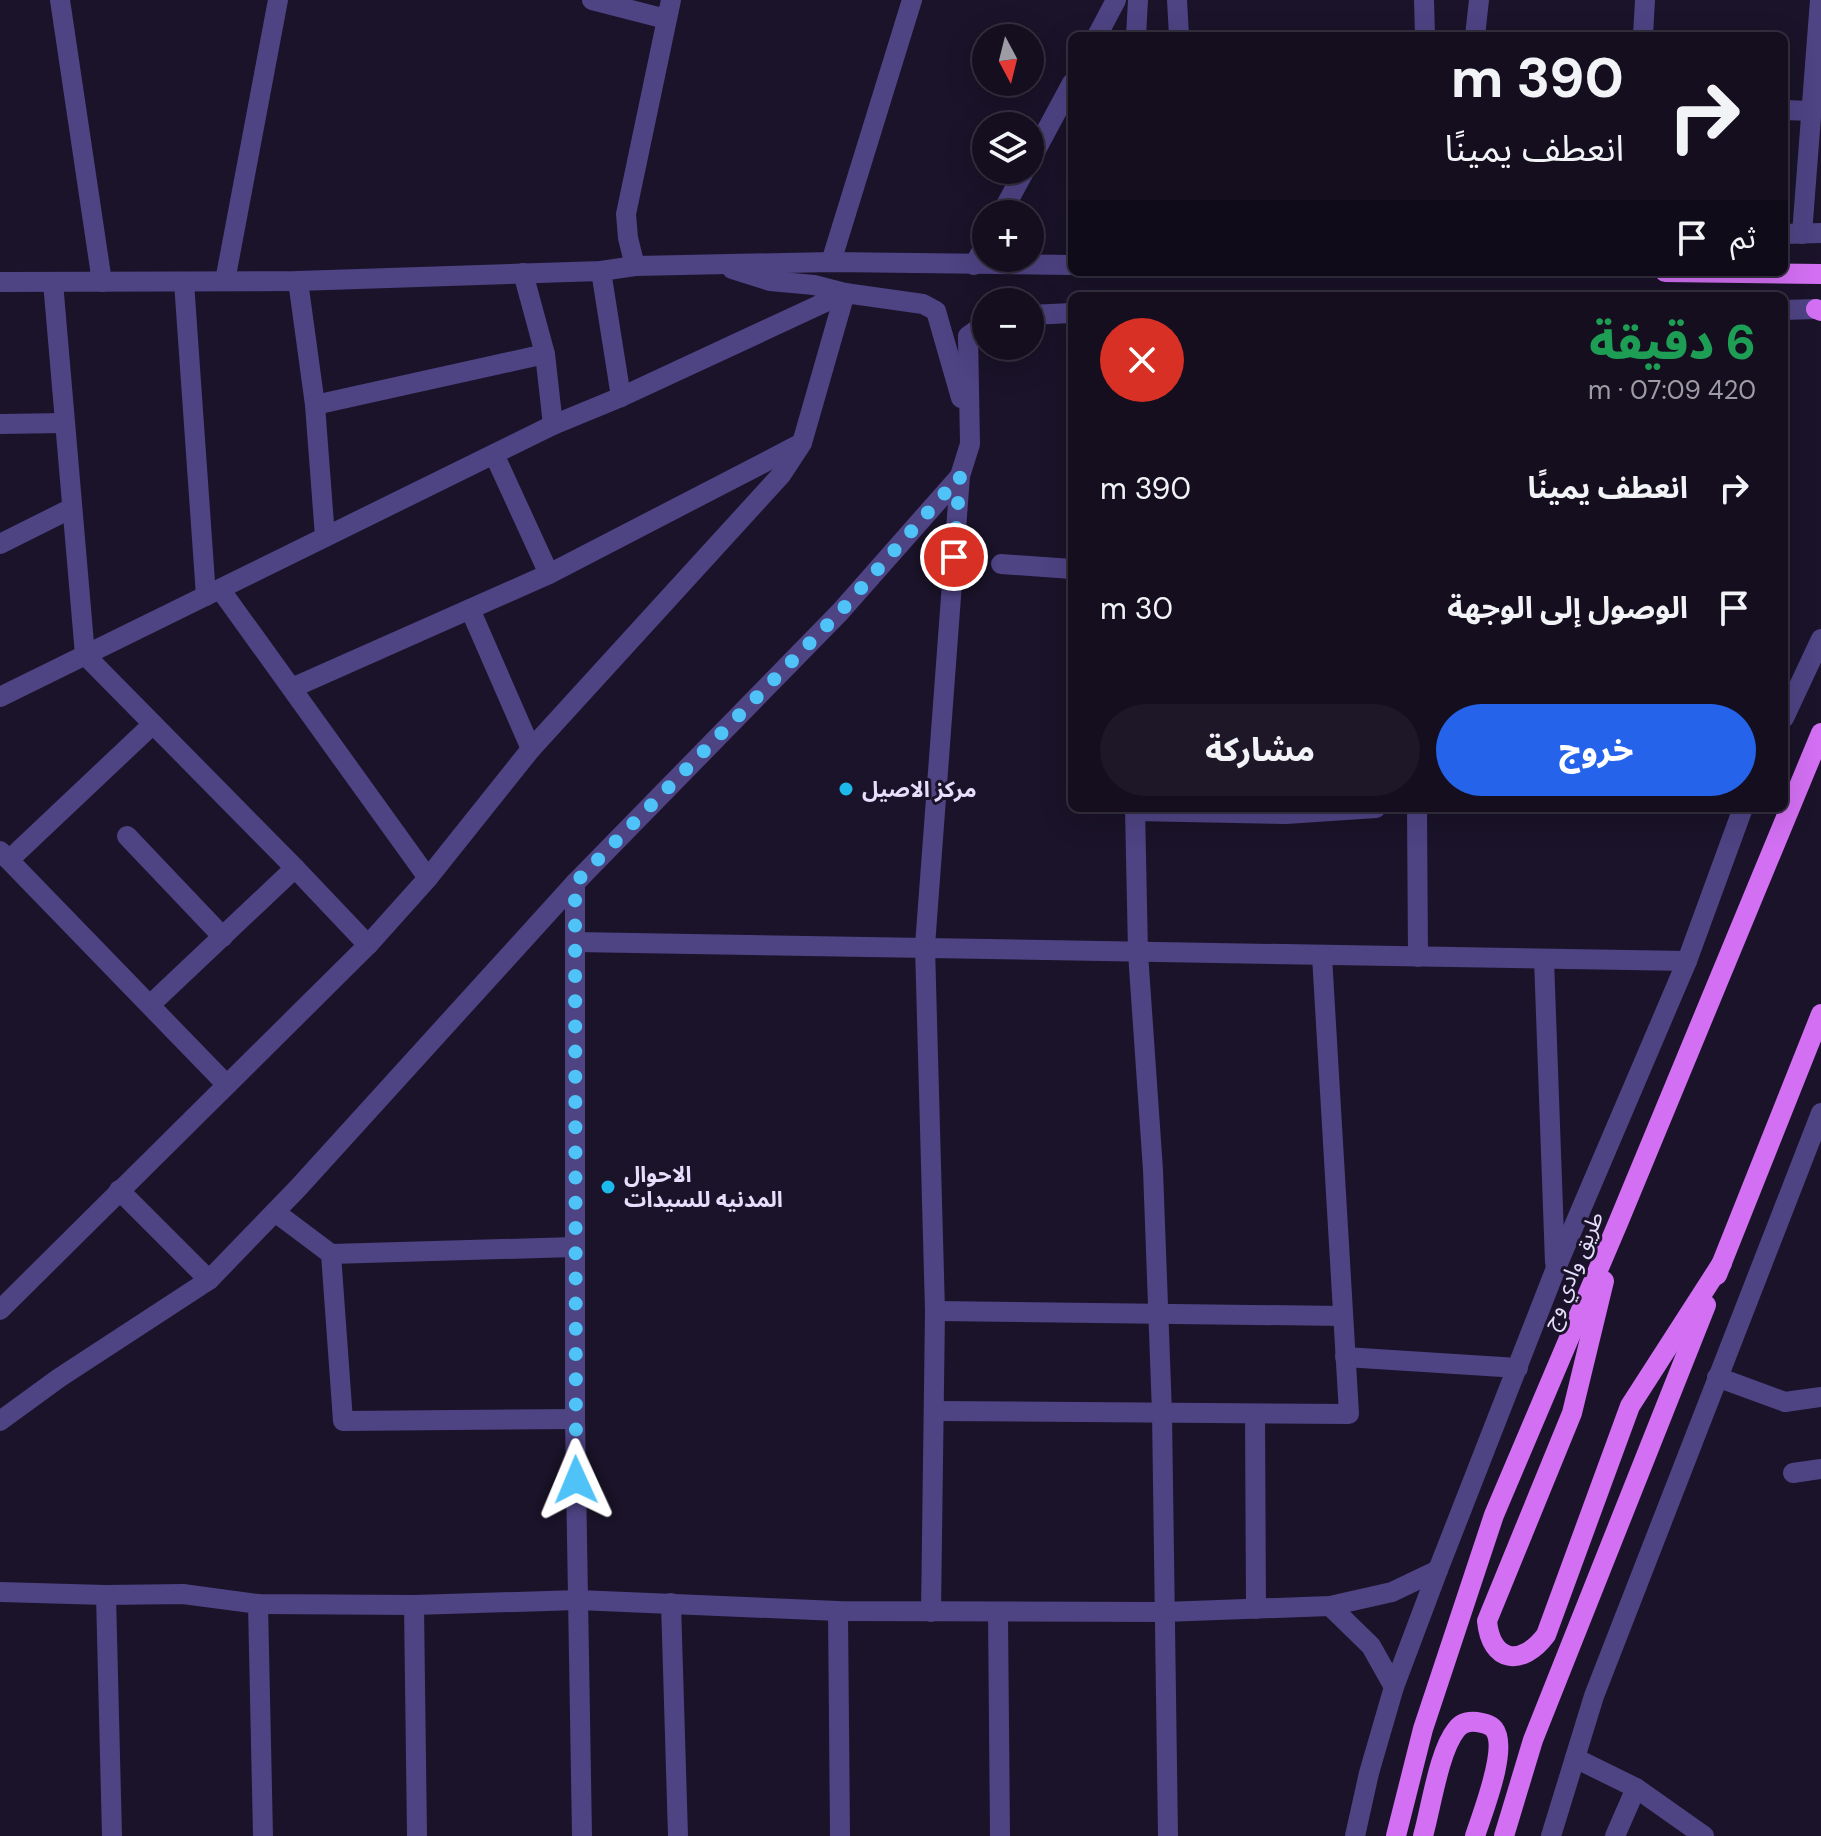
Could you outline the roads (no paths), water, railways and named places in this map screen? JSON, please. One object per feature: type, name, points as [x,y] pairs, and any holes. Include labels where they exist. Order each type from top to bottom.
[{"type":"main road","points":[[1788,274],[1821,274]]},
{"type":"main road","name":"طريق وادي وج","points":[[1396,1836],[1423,1729],[1484,1541],[1821,733]]},
{"type":"main road","points":[[1504,1836],[1533,1740],[1821,1014]]},
{"type":"main road","points":[[1618,1223],[1572,1413],[1487,1621],[1489,1639],[1496,1650],[1508,1655],[1524,1655],[1535,1649],[1546,1635],[1630,1406],[1722,1263]]},
{"type":"main road","points":[[1423,1836],[1447,1745],[1457,1727],[1470,1721],[1486,1723],[1494,1729],[1499,1741],[1497,1763],[1475,1836]]},
{"type":"street","points":[[60,0],[102,282]]},
{"type":"street","points":[[225,281],[278,0]]},
{"type":"street","points":[[592,0],[669,9],[626,214],[635,266]]},
{"type":"street","points":[[831,262],[912,0]]},
{"type":"street","points":[[1099,32],[1116,0]]},
{"type":"street","points":[[1136,32],[1138,0]]},
{"type":"street","points":[[1177,0],[1179,32]]},
{"type":"street","points":[[1424,0],[1425,32]]},
{"type":"street","points":[[1475,32],[1479,0]]},
{"type":"street","points":[[1643,32],[1645,0]]},
{"type":"street","points":[[1802,233],[1820,0]]},
{"type":"street","points":[[1044,135],[1068,90]]},
{"type":"street","points":[[1788,110],[1811,111]]},
{"type":"street","points":[[0,282],[298,281],[601,271],[635,266],[831,262],[972,265]]},
{"type":"street","points":[[717,264],[770,281],[814,285],[845,293],[923,304],[936,311],[957,379],[970,444]]},
{"type":"street","points":[[1044,265],[1068,265]]},
{"type":"street","points":[[601,271],[621,397]]},
{"type":"street","points":[[523,273],[545,354],[553,425]]},
{"type":"street","points":[[298,281],[315,405],[325,537]]},
{"type":"street","points":[[53,282],[85,655],[368,945]]},
{"type":"street","points":[[184,282],[213,592],[292,688],[428,878]]},
{"type":"street","points":[[0,697],[553,425],[621,397],[845,293]]},
{"type":"street","points":[[0,1310],[368,945],[428,878],[531,749],[781,475],[802,443],[845,293]]},
{"type":"street","points":[[1788,310],[1819,310]]},
{"type":"street","points":[[1044,314],[1068,313]]},
{"type":"street","points":[[931,1612],[935,1311],[925,946],[960,476],[970,444],[968,336],[972,333]]},
{"type":"street","points":[[315,405],[545,354]]},
{"type":"street","points":[[0,424],[65,423]]},
{"type":"street","points":[[292,688],[549,574],[802,443]]},
{"type":"street","points":[[494,454],[549,574]]},
{"type":"street","points":[[0,1421],[59,1378],[209,1280],[275,1212],[575,883],[840,612],[960,476]]},
{"type":"street","points":[[0,544],[72,508]]},
{"type":"street","points":[[1001,564],[1068,569]]},
{"type":"street","points":[[470,609],[531,749]]},
{"type":"street","points":[[1788,709],[1821,639]]},
{"type":"street","points":[[153,724],[4,856],[226,1084]]},
{"type":"street","points":[[1135,812],[1138,953],[1153,1170],[1162,1413],[1168,1836]]},
{"type":"street","points":[[1417,812],[1418,957]]},
{"type":"street","points":[[1355,1836],[1369,1773],[1394,1687],[1438,1570],[1556,1268],[1687,961],[1742,812]]},
{"type":"street","points":[[127,836],[223,937]]},
{"type":"street","points":[[150,1005],[295,868]]},
{"type":"street","points":[[575,883],[575,1419],[582,1836]]},
{"type":"street","points":[[575,942],[1687,961]]},
{"type":"street","points":[[934,1411],[1349,1414],[1322,956]]},
{"type":"street","points":[[1544,959],[1556,1268]]},
{"type":"street","points":[[1551,1836],[1594,1696],[1821,1113]]},
{"type":"street","points":[[119,1190],[209,1280]]},
{"type":"street","points":[[275,1212],[331,1254],[574,1247]]},
{"type":"street","points":[[331,1254],[343,1421],[575,1419]]},
{"type":"street","points":[[935,1311],[1343,1316]]},
{"type":"street","points":[[1345,1357],[1518,1368]]},
{"type":"street","points":[[1717,1377],[1785,1402],[1821,1397]]},
{"type":"street","points":[[1255,1414],[1256,1609]]},
{"type":"street","points":[[1793,1473],[1821,1469]]},
{"type":"street","points":[[0,1592],[183,1594],[258,1604],[414,1605],[578,1600],[838,1611],[1164,1612],[1330,1606],[1392,1592],[1438,1570]]},
{"type":"street","points":[[106,1595],[112,1836]]},
{"type":"street","points":[[671,1603],[678,1836]]},
{"type":"street","points":[[258,1604],[263,1836]]},
{"type":"street","points":[[414,1605],[417,1836]]},
{"type":"street","points":[[1330,1606],[1371,1646],[1394,1687]]},
{"type":"street","points":[[838,1611],[840,1836]]},
{"type":"street","points":[[998,1613],[1000,1836]]},
{"type":"street","points":[[1575,1758],[1636,1788],[1704,1836]]},
{"type":"street","points":[[1615,1836],[1636,1788]]},
{"type":"place","name":"مركز الاصيل","points":[[846,789]]},
{"type":"place","name":"الاحوال المدنيه للسيدات","points":[[608,1187]]}]
